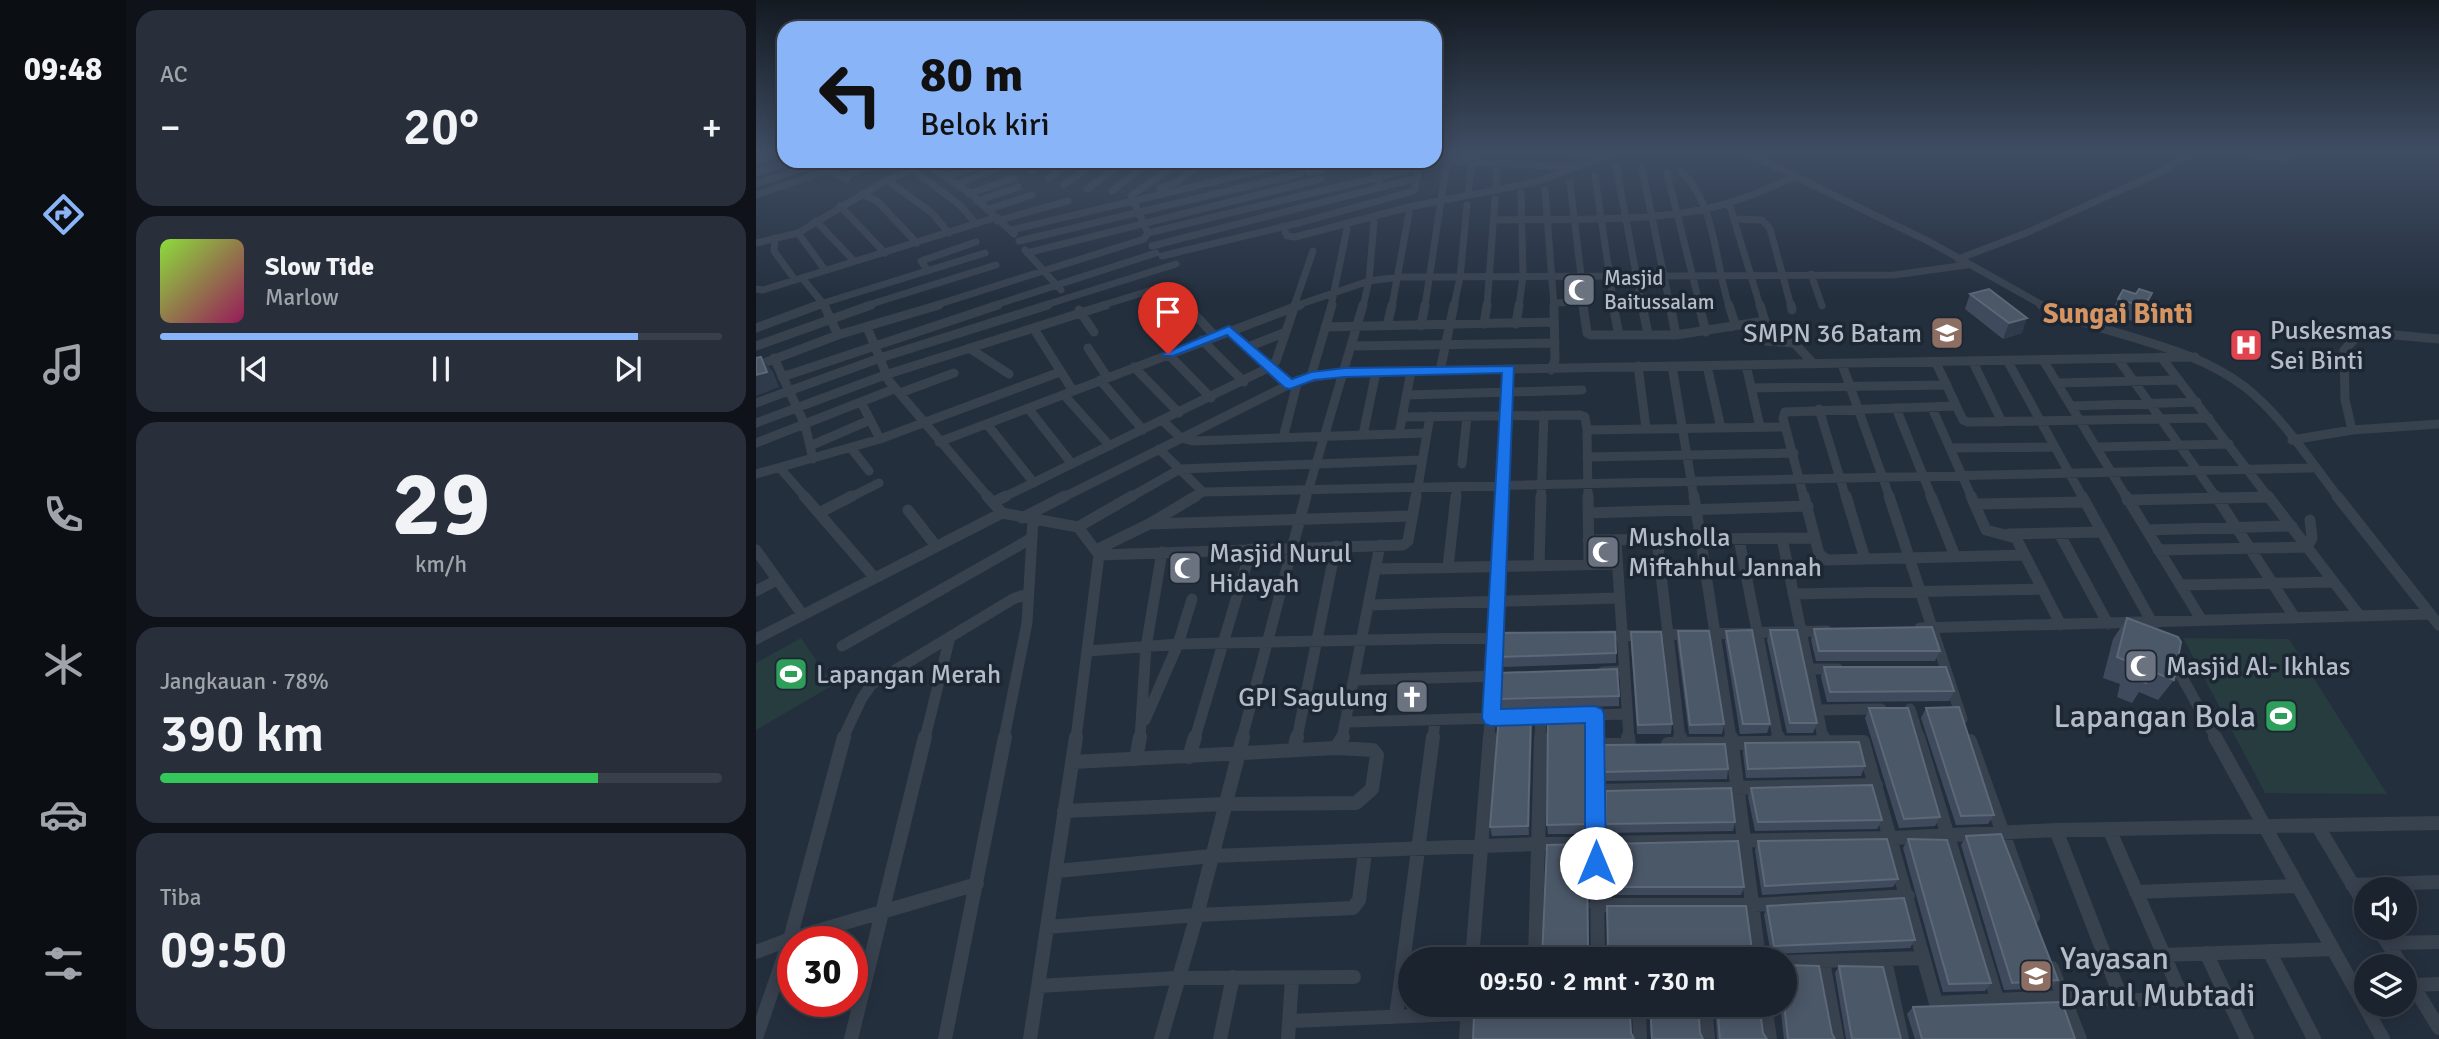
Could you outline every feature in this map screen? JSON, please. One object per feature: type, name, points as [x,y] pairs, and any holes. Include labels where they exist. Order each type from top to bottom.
[{"type":"street","points":[[756,243],[798,233],[848,201]]},
{"type":"street","points":[[877,201],[917,243]]},
{"type":"street","points":[[916,201],[932,213],[948,233]]},
{"type":"street","points":[[956,201],[976,224]]},
{"type":"street","points":[[978,201],[1011,230],[1044,273],[1070,299],[1094,332]]},
{"type":"street","points":[[987,210],[1013,201]]},
{"type":"street","points":[[756,289],[760,291],[976,224],[1066,201]]},
{"type":"street","points":[[1011,230],[1127,201]]},
{"type":"street","points":[[756,403],[880,358],[1176,264],[1166,262],[1146,236],[1145,222],[1134,201]]},
{"type":"street","points":[[1019,241],[1181,201]]},
{"type":"street","points":[[1027,253],[1230,201]]},
{"type":"street","points":[[1266,201],[1274,215]]},
{"type":"street","points":[[756,366],[838,335],[1044,273],[1146,236],[1278,201]]},
{"type":"street","points":[[782,377],[874,343],[1057,287],[1274,215],[1327,201]]},
{"type":"street","points":[[1157,252],[1283,226],[1373,201]]},
{"type":"street","points":[[1387,326],[1399,277],[1411,201]]},
{"type":"street","points":[[1283,226],[1287,236],[1295,237],[1436,201]]},
{"type":"street","points":[[1421,326],[1431,277],[1438,201]]},
{"type":"street","points":[[1484,324],[1491,276],[1495,201]]},
{"type":"street","points":[[1516,324],[1523,276],[1521,201]]},
{"type":"street","points":[[1546,201],[1554,276],[1555,360],[1551,370]]},
{"type":"street","points":[[1572,201],[1581,275]]},
{"type":"street","points":[[1597,201],[1619,335]]},
{"type":"street","points":[[1624,201],[1648,334]]},
{"type":"street","points":[[1650,201],[1676,335]]},
{"type":"street","points":[[1675,201],[1706,332]]},
{"type":"street","points":[[1700,201],[1713,233],[1720,275],[1735,324],[1731,327]]},
{"type":"street","points":[[1494,220],[1653,215],[1703,209],[1734,201]]},
{"type":"street","points":[[1848,201],[1933,243],[2014,293],[2061,314],[2195,357],[2222,371],[2250,391],[2439,625]]},
{"type":"street","points":[[1958,259],[1999,246],[2093,201]]},
{"type":"street","points":[[1554,303],[1580,302],[1583,305],[1587,334],[1676,335],[1765,321],[1729,203]]},
{"type":"street","points":[[1440,371],[1460,277],[1467,205]]},
{"type":"street","points":[[840,206],[885,253]]},
{"type":"street","points":[[874,256],[888,255],[999,218]]},
{"type":"street","points":[[1735,219],[1765,222],[1772,234],[1792,310]]},
{"type":"street","points":[[816,221],[854,261]]},
{"type":"street","points":[[1161,1039],[1197,915],[1237,755],[1295,547],[1299,519],[1358,327],[1369,281],[1374,222]]},
{"type":"street","points":[[1311,376],[1336,291],[1347,229]]},
{"type":"street","points":[[966,230],[1010,283]]},
{"type":"street","points":[[798,233],[825,270]]},
{"type":"street","points":[[775,238],[774,251],[823,303],[838,335]]},
{"type":"street","points":[[928,271],[921,261],[976,242]]},
{"type":"street","points":[[994,502],[1270,367],[1276,361],[1312,251]]},
{"type":"street","points":[[756,328],[823,303],[985,253]]},
{"type":"street","points":[[756,346],[830,318],[996,265]]},
{"type":"street","points":[[939,442],[1214,335],[1369,281],[1399,277],[1894,275],[1967,265]]},
{"type":"street","points":[[1811,274],[1822,306]]},
{"type":"street","points":[[756,423],[885,374],[1152,290],[1172,289],[1214,335]]},
{"type":"street","points":[[1325,327],[1554,322]]},
{"type":"street","points":[[867,327],[885,374],[897,391],[1002,513]]},
{"type":"street","points":[[1034,329],[1060,372],[1068,393],[1110,446]]},
{"type":"street","points":[[1229,330],[1270,367],[1294,382]]},
{"type":"street","points":[[1248,347],[1286,332]]},
{"type":"street","points":[[2352,430],[2348,419],[2344,350],[2362,332],[2439,339]]},
{"type":"street","points":[[1202,340],[1244,382]]},
{"type":"street","points":[[1766,341],[1795,341],[1805,349],[1814,364]]},
{"type":"street","points":[[1352,346],[1555,343]]},
{"type":"street","points":[[969,348],[1009,374]]},
{"type":"street","points":[[1088,348],[1104,379],[1143,430]]},
{"type":"street","points":[[1168,354],[1211,398]]},
{"type":"street","points":[[1027,519],[1159,449],[1311,376],[1345,372],[2195,357]]},
{"type":"street","points":[[774,358],[805,425],[813,459]]},
{"type":"street","points":[[2161,358],[2249,469],[2358,615]]},
{"type":"street","points":[[2118,359],[2238,528],[2295,618]]},
{"type":"street","points":[[2043,360],[2201,619]]},
{"type":"street","points":[[1973,362],[2002,422]]},
{"type":"street","points":[[2008,362],[2383,1039]]},
{"type":"street","points":[[1936,363],[1956,406],[1964,420],[1969,422],[2209,418]]},
{"type":"street","points":[[1842,364],[1911,556],[1933,628],[1939,669],[2039,934]]},
{"type":"street","points":[[1746,365],[1760,427]]},
{"type":"street","points":[[1638,366],[1646,428]]},
{"type":"street","points":[[1672,366],[1715,633],[1758,947]]},
{"type":"street","points":[[1707,366],[1721,428]]},
{"type":"street","points":[[1133,367],[1179,413]]},
{"type":"street","points":[[1473,947],[1491,718],[1509,369]]},
{"type":"street","points":[[1399,434],[1411,371]]},
{"type":"street","points":[[756,474],[926,424],[1060,372]]},
{"type":"street","points":[[1363,435],[1376,372]]},
{"type":"street","points":[[756,443],[861,402],[954,373]]},
{"type":"street","points":[[2057,383],[2179,380]]},
{"type":"street","points":[[1283,438],[1294,382]]},
{"type":"street","points":[[1751,388],[1947,385]]},
{"type":"street","points":[[1407,395],[1582,390]]},
{"type":"street","points":[[861,402],[880,439]]},
{"type":"street","points":[[2071,406],[2197,402]]},
{"type":"street","points":[[1956,406],[1785,412],[1783,418],[1819,554],[1827,560],[2025,555]]},
{"type":"street","points":[[1028,408],[1072,464]]},
{"type":"street","points":[[1896,408],[1955,556]]},
{"type":"street","points":[[1932,408],[1986,530],[1993,535],[2102,532]]},
{"type":"street","points":[[1819,410],[1864,559]]},
{"type":"street","points":[[1539,566],[1544,415]]},
{"type":"street","points":[[1403,416],[1585,417],[1589,565]]},
{"type":"street","points":[[1098,553],[1404,545],[1408,541],[1430,416]]},
{"type":"street","points":[[1462,464],[1467,416]]},
{"type":"street","points":[[810,446],[870,420]]},
{"type":"street","points":[[1163,421],[1181,438],[1193,440],[1426,433]]},
{"type":"street","points":[[987,424],[1034,483]]},
{"type":"street","points":[[2292,440],[2352,430],[2439,424]]},
{"type":"street","points":[[1587,430],[1786,427]]},
{"type":"street","points":[[2096,447],[2229,444]]},
{"type":"street","points":[[1952,448],[2055,447]]},
{"type":"street","points":[[851,448],[869,471]]},
{"type":"street","points":[[1159,449],[1203,492]]},
{"type":"street","points":[[1587,457],[1794,453]]},
{"type":"street","points":[[756,639],[1002,513],[1078,527],[1180,469],[1421,460]]},
{"type":"street","points":[[780,468],[874,577]]},
{"type":"street","points":[[1098,553],[1203,492],[2312,468]]},
{"type":"street","points":[[819,513],[879,483]]},
{"type":"street","points":[[1448,567],[1457,487]]},
{"type":"street","points":[[2127,500],[2269,497]]},
{"type":"street","points":[[1975,504],[2085,502]]},
{"type":"street","points":[[1589,513],[1808,506]]},
{"type":"street","points":[[908,510],[936,546]]},
{"type":"street","points":[[1149,524],[1411,516]]},
{"type":"street","points":[[945,1039],[1027,623],[1032,538],[1027,519]]},
{"type":"street","points":[[2307,547],[2312,538],[2310,520]]},
{"type":"street","points":[[2147,530],[2292,526]]},
{"type":"street","points":[[1030,1039],[1073,762],[1098,553],[1078,527]]},
{"type":"street","points":[[2059,533],[2108,624]]},
{"type":"street","points":[[2009,534],[2016,538],[2061,625]]},
{"type":"street","points":[[842,646],[1032,538]]},
{"type":"street","points":[[1782,538],[1824,742]]},
{"type":"street","points":[[1588,540],[1814,538]]},
{"type":"street","points":[[1739,539],[1779,743]]},
{"type":"street","points":[[1657,540],[1681,744]]},
{"type":"street","points":[[1616,541],[1627,714],[1642,745]]},
{"type":"street","points":[[1336,748],[1341,743],[1347,722],[1380,545]]},
{"type":"street","points":[[1294,750],[1319,639],[1336,546]]},
{"type":"street","points":[[2158,550],[2307,547]]},
{"type":"street","points":[[1189,757],[1251,549]]},
{"type":"street","points":[[756,550],[802,614]]},
{"type":"street","points":[[1136,759],[1143,724],[1146,647],[1162,552]]},
{"type":"street","points":[[1376,569],[1616,564]]},
{"type":"street","points":[[756,591],[777,580]]},
{"type":"street","points":[[2180,585],[2334,582]]},
{"type":"street","points":[[1793,594],[2042,589]]},
{"type":"street","points":[[794,926],[850,719],[872,684],[1013,599],[1027,594]]},
{"type":"street","points":[[1369,605],[1618,597]]},
{"type":"street","points":[[1143,724],[1178,643],[1192,598]]},
{"type":"street","points":[[1906,628],[2108,624],[2159,634],[2201,619],[2430,614]]},
{"type":"street","points":[[1593,636],[1840,631]]},
{"type":"street","points":[[1088,651],[1178,643],[1523,637]]},
{"type":"street","points":[[851,1039],[950,638]]},
{"type":"street","points":[[1808,669],[1849,669]]},
{"type":"street","points":[[1584,673],[1623,671]]},
{"type":"street","points":[[1356,680],[1519,675]]},
{"type":"street","points":[[1817,710],[1916,709],[1949,837],[1998,1002]]},
{"type":"street","points":[[1595,714],[1598,947]]},
{"type":"street","points":[[1347,722],[1627,714]]},
{"type":"street","points":[[1535,947],[1541,717]]},
{"type":"street","points":[[1291,1021],[1396,1016],[1435,721]]},
{"type":"street","points":[[1595,745],[1863,742],[1936,1003],[2063,998],[2227,998]]},
{"type":"street","points":[[1064,811],[1224,804],[1356,803],[1370,796],[1377,755],[1373,750],[1336,748],[1073,762]]},
{"type":"street","points":[[1595,791],[1876,785]]},
{"type":"street","points":[[1057,871],[1212,856],[1537,844],[1949,837],[2056,830],[2438,824]]},
{"type":"street","points":[[2317,825],[2353,885],[2439,882]]},
{"type":"street","points":[[2109,829],[2183,999]]},
{"type":"street","points":[[2056,830],[2122,1000]]},
{"type":"street","points":[[1047,927],[1197,915],[1353,908],[1359,901],[1364,852]]},
{"type":"street","points":[[835,926],[977,884]]},
{"type":"street","points":[[2136,892],[2297,886]]},
{"type":"street","points":[[1596,905],[1753,905],[1908,896]]},
{"type":"street","points":[[2386,940],[2395,954]]},
{"type":"street","points":[[758,946],[777,942]]},
{"type":"street","points":[[2388,943],[2439,942]]},
{"type":"street","points":[[2164,955],[2333,949]]},
{"type":"street","points":[[2269,951],[2314,1039]]},
{"type":"street","points":[[2206,953],[2247,1039]]},
{"type":"street","points":[[1797,962],[1923,958]]},
{"type":"street","points":[[1885,960],[1902,1039]]},
{"type":"street","points":[[2049,960],[2080,1039]]},
{"type":"street","points":[[1823,961],[1837,1039]]},
{"type":"street","points":[[756,1038],[777,977]]},
{"type":"street","points":[[1220,1039],[1233,977]]},
{"type":"street","points":[[1038,986],[1177,978],[1354,977]]},
{"type":"street","points":[[1288,1039],[1292,978]]},
{"type":"street","points":[[2417,980],[2439,984]]},
{"type":"street","points":[[2417,991],[2439,1028]]},
{"type":"street","points":[[1466,1039],[1467,1017]]},
{"type":"street","points":[[1639,1017],[1640,1039]]},
{"type":"street","points":[[1707,1017],[1708,1039]]},
{"type":"street","points":[[1767,1017],[1770,1039]]},
{"type":"green space","name":"Lapangan Merah","points":[[801,638],[833,685],[756,730],[756,663]]},
{"type":"green space","name":"Lapangan Bola","points":[[2183,638],[2289,639],[2387,794],[2265,793]]},
{"type":"building","points":[[1989,289],[2027,318],[2009,323],[1970,294]]},
{"type":"building","points":[[2139,289],[2152,293],[2144,307],[2118,299],[2123,290],[2136,294]]},
{"type":"building","points":[[761,357],[767,372],[756,375],[756,358]]},
{"type":"building","points":[[2127,618],[2178,637],[2181,642],[2174,680],[2149,670],[2146,683],[2131,677],[2134,664],[2117,657]]},
{"type":"building","points":[[1932,627],[1940,651],[1819,651],[1814,629]]},
{"type":"building","points":[[1752,630],[1770,724],[1743,724],[1726,631]]},
{"type":"building","points":[[1770,630],[1797,630],[1817,723],[1790,723]]},
{"type":"building","points":[[1678,631],[1709,631],[1724,724],[1690,725]]},
{"type":"building","points":[[1615,632],[1616,653],[1500,657],[1501,633]]},
{"type":"building","points":[[1631,632],[1661,632],[1672,724],[1638,725]]},
{"type":"building","points":[[1824,667],[1946,667],[1954,691],[1830,692]]},
{"type":"building","points":[[1617,669],[1619,696],[1498,699],[1499,673]]},
{"type":"building","points":[[1959,707],[1994,815],[1961,816],[1926,708]]},
{"type":"building","points":[[1869,708],[1908,708],[1940,817],[1904,819]]},
{"type":"building","points":[[1587,714],[1586,824],[1547,825],[1548,715]]},
{"type":"building","points":[[1531,715],[1528,826],[1490,827],[1497,716]]},
{"type":"building","points":[[1859,742],[1865,766],[1748,769],[1745,743]]},
{"type":"building","points":[[1725,744],[1728,769],[1605,772],[1605,745]]},
{"type":"building","points":[[1872,785],[1882,820],[1758,822],[1751,788]]},
{"type":"building","points":[[1731,788],[1735,822],[1606,824],[1606,791]]},
{"type":"building","points":[[2001,834],[2058,980],[2012,983],[1966,836]]},
{"type":"building","points":[[1887,839],[1898,879],[1765,886],[1758,841]]},
{"type":"building","points":[[1908,839],[1947,840],[1991,983],[1949,984]]},
{"type":"building","points":[[1738,841],[1744,887],[1607,887],[1606,844]]},
{"type":"building","points":[[1587,844],[1588,947],[1543,947],[1547,845]]},
{"type":"building","points":[[1904,898],[1915,940],[1774,946],[1767,906]]},
{"type":"building","points":[[1607,906],[1746,906],[1752,947],[1608,947]]},
{"type":"building","points":[[1797,965],[1819,966],[1835,1039],[1788,1039],[1785,1017],[1797,1017]]},
{"type":"building","points":[[1839,966],[1883,967],[1901,1039],[1852,1039]]},
{"type":"building","points":[[2062,1002],[2075,1039],[1922,1039],[1913,1007]]},
{"type":"building","points":[[1474,1017],[1630,1017],[1634,1039],[1473,1039]]},
{"type":"building","points":[[1651,1017],[1699,1017],[1703,1039],[1652,1039]]},
{"type":"building","points":[[1718,1017],[1761,1017],[1763,1033],[1767,1039],[1720,1039]]},
{"type":"place","name":"Masjid Baitussalam","points":[[1579,290]]},
{"type":"place","name":"SMPN 36 Batam","points":[[1947,333]]},
{"type":"place","name":"Puskesmas Sei Binti","points":[[2246,345]]},
{"type":"place","name":"Musholla Miftahhul Jannah","points":[[1603,552]]},
{"type":"place","name":"Masjid Nurul Hidayah","points":[[1185,568]]},
{"type":"place","name":"Masjid Al- Ikhlas","points":[[2141,666]]},
{"type":"place","name":"Lapangan Merah","points":[[791,674]]},
{"type":"place","name":"GPI Sagulung","points":[[1412,697]]},
{"type":"place","name":"Lapangan Bola","points":[[2281,716]]},
{"type":"place","name":"Yayasan Darul Mubtadi","points":[[2036,976]]},
{"type":"district","name":"Sungai Binti","points":[[2118,313]]},
{"type":"route","points":[[1168,354],[1229,330],[1290,385],[1311,376],[1345,372],[1509,369],[1491,718],[1595,714],[1596,863]]}]
